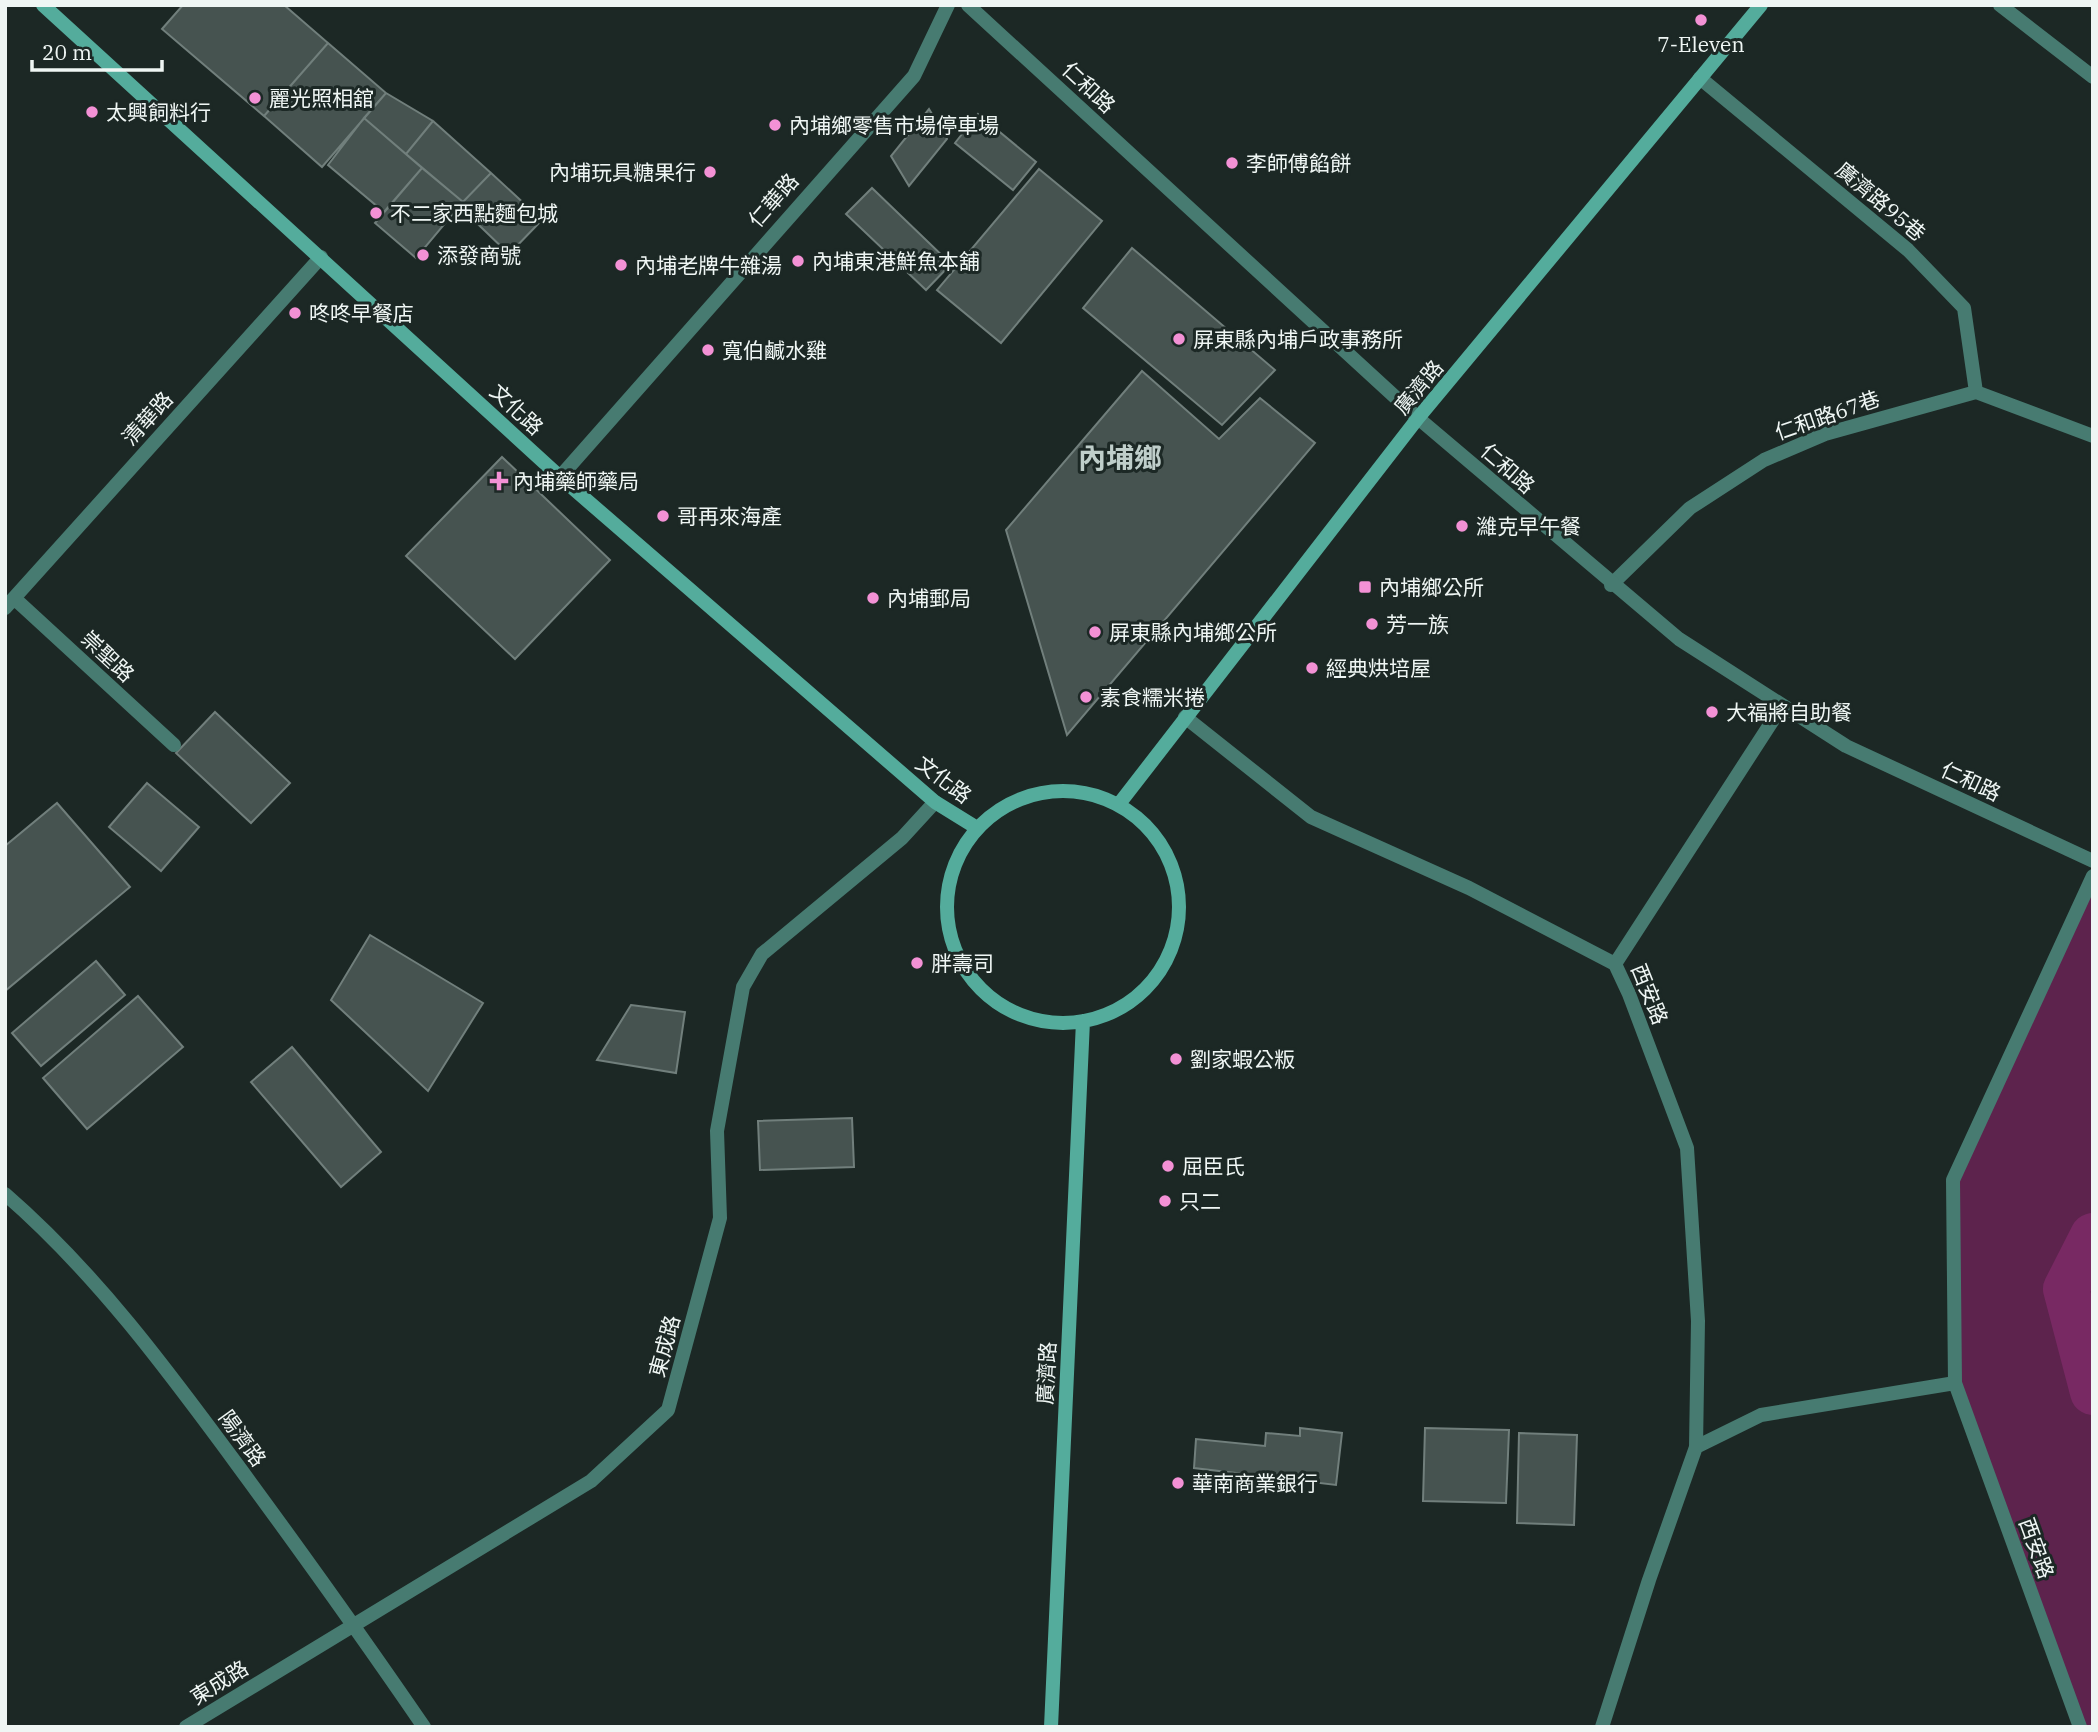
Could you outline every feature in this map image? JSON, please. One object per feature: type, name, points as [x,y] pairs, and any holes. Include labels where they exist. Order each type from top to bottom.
[{"type":"main road","name":"文化路","points":[[43,5],[560,477],[935,802],[977,828]]},
{"type":"main road","name":"廣濟路","points":[[1119,804],[1418,418],[1757,7]]},
{"type":"main road","points":[[1044,792],[1082,792],[1119,804],[1151,830],[1172,865],[1180,905],[1174,946],[1154,981],[1122,1008],[1083,1021],[1047,1022],[1013,1012],[983,991],[961,962],[948,928],[947,892],[957,858],[977,828],[1007,805],[1044,792]]},
{"type":"main road","name":"廣濟路","points":[[1051,1727],[1083,1021]]},
{"type":"street","name":"仁華路","points":[[560,477],[748,260],[914,76],[948,5]]},
{"type":"street","name":"仁和路","points":[[968,5],[1418,418],[1611,585],[1679,639],[1846,746],[2093,861]]},
{"type":"street","points":[[2000,5],[2093,77]]},
{"type":"street","name":"廣濟路95巷","points":[[1700,78],[1908,250],[1964,308],[1976,392]]},
{"type":"street","name":"清華路","points":[[10,603],[321,257]]},
{"type":"street","points":[[1976,392],[2093,436]]},
{"type":"street","name":"仁和路67巷","points":[[1611,585],[1689,508],[1764,460],[1825,435],[1976,392]]},
{"type":"street","name":"崇聖路","points":[[10,603],[174,746]]},
{"type":"street","points":[[1615,964],[1782,706]]},
{"type":"street","name":"西安路","points":[[1185,718],[1311,817],[1469,888],[1615,964],[1687,1148],[1698,1321],[1696,1447],[1649,1580],[1602,1727]]},
{"type":"street","name":"東成路","points":[[186,1727],[591,1480],[668,1410],[720,1218],[717,1131],[743,987],[762,954],[902,838],[935,802]]},
{"type":"street","name":"西安路","points":[[2080,1727],[1955,1383],[1953,1180],[2093,876]]},
{"type":"street","name":"陽濟路","points":[[5,1194],[47,1231],[160,1361],[355,1625],[424,1727]]},
{"type":"street","points":[[1696,1447],[1761,1415],[1955,1383]]},
{"type":"shaded area","points":[[2093,876],[2093,1727],[2080,1727],[1955,1383],[1953,1180]]},
{"type":"building","points":[[183,5],[284,5],[328,43],[264,116],[162,29]]},
{"type":"building","points":[[328,43],[386,93],[322,167],[264,116]]},
{"type":"building","points":[[386,93],[433,121],[406,154],[364,118]]},
{"type":"building","points":[[929,109],[947,139],[909,186],[891,156]]},
{"type":"building","points":[[978,114],[1036,162],[1013,190],[955,143]]},
{"type":"building","points":[[364,118],[422,168],[384,212],[328,165]]},
{"type":"building","points":[[433,121],[491,173],[463,202],[406,154]]},
{"type":"building","points":[[422,168],[463,202],[416,258],[375,223]]},
{"type":"building","points":[[1039,169],[1102,221],[1001,343],[937,290]]},
{"type":"building","points":[[491,173],[542,220],[509,254],[459,206]]},
{"type":"building","points":[[872,188],[951,264],[926,290],[846,214]]},
{"type":"building","name":"屏東縣內埔戶政事務所","points":[[1132,248],[1275,370],[1222,425],[1083,308]]},
{"type":"building","name":"屏東縣內埔鄉公所","points":[[1142,371],[1219,439],[1260,398],[1315,443],[1067,735],[1006,530]]},
{"type":"building","points":[[502,457],[610,560],[515,659],[406,556]]},
{"type":"building","points":[[215,712],[290,783],[251,823],[176,753]]},
{"type":"building","points":[[147,783],[199,827],[161,871],[109,827]]},
{"type":"building","points":[[57,803],[130,887],[5,991],[5,846]]},
{"type":"building","points":[[370,935],[483,1003],[428,1091],[331,1000]]},
{"type":"building","points":[[96,961],[125,995],[41,1066],[12,1033]]},
{"type":"building","points":[[138,996],[183,1047],[87,1129],[43,1078]]},
{"type":"building","points":[[631,1005],[685,1012],[676,1073],[597,1060]]},
{"type":"building","points":[[292,1047],[381,1152],[341,1187],[251,1082]]},
{"type":"building","points":[[852,1118],[854,1167],[760,1170],[758,1121]]},
{"type":"building","points":[[1300,1428],[1342,1433],[1336,1485],[1194,1468],[1196,1439],[1265,1446],[1266,1433],[1300,1436]]},
{"type":"building","points":[[1425,1428],[1509,1430],[1506,1503],[1423,1501]]},
{"type":"building","points":[[1519,1433],[1577,1435],[1574,1525],[1517,1523]]},
{"type":"waterway","points":[[2093,1236],[2066,1289],[2093,1392]]},
{"type":"place","name":"7-Eleven","points":[[1701,20]]},
{"type":"place","name":"麗光照相舘","points":[[255,98]]},
{"type":"place","name":"太興飼料行","points":[[92,112]]},
{"type":"place","name":"內埔鄉零售市場停車場","points":[[775,125]]},
{"type":"place","name":"李師傅餡餅","points":[[1232,163]]},
{"type":"place","name":"內埔玩具糖果行","points":[[710,172]]},
{"type":"place","name":"不二家西點麵包城","points":[[376,213]]},
{"type":"place","name":"添發商號","points":[[423,255]]},
{"type":"place","name":"內埔東港鮮魚本舖","points":[[798,261]]},
{"type":"place","name":"內埔老牌牛雜湯","points":[[621,265]]},
{"type":"place","name":"咚咚早餐店","points":[[295,313]]},
{"type":"place","name":"屏東縣內埔戶政事務所","points":[[1179,339]]},
{"type":"place","name":"寬伯鹹水雞","points":[[708,350]]},
{"type":"place","name":"內埔藥師藥局","points":[[499,481]]},
{"type":"place","name":"哥再來海產","points":[[663,516]]},
{"type":"place","name":"濰克早午餐","points":[[1462,526]]},
{"type":"place","name":"內埔鄉公所","points":[[1365,587]]},
{"type":"place","name":"內埔郵局","points":[[873,598]]},
{"type":"place","name":"芳一族","points":[[1372,624]]},
{"type":"place","name":"屏東縣內埔鄉公所","points":[[1095,632]]},
{"type":"place","name":"經典烘培屋","points":[[1312,668]]},
{"type":"place","name":"素食糯米捲","points":[[1086,697]]},
{"type":"place","name":"大福將自助餐","points":[[1712,712]]},
{"type":"place","name":"胖壽司","points":[[917,963]]},
{"type":"place","name":"劉家蝦公粄","points":[[1176,1059]]},
{"type":"place","name":"屈臣氏","points":[[1168,1166]]},
{"type":"place","name":"只二","points":[[1165,1201]]},
{"type":"place","name":"華南商業銀行","points":[[1178,1483]]},
{"type":"district","name":"內埔鄉","points":[[1120,457]]}]
